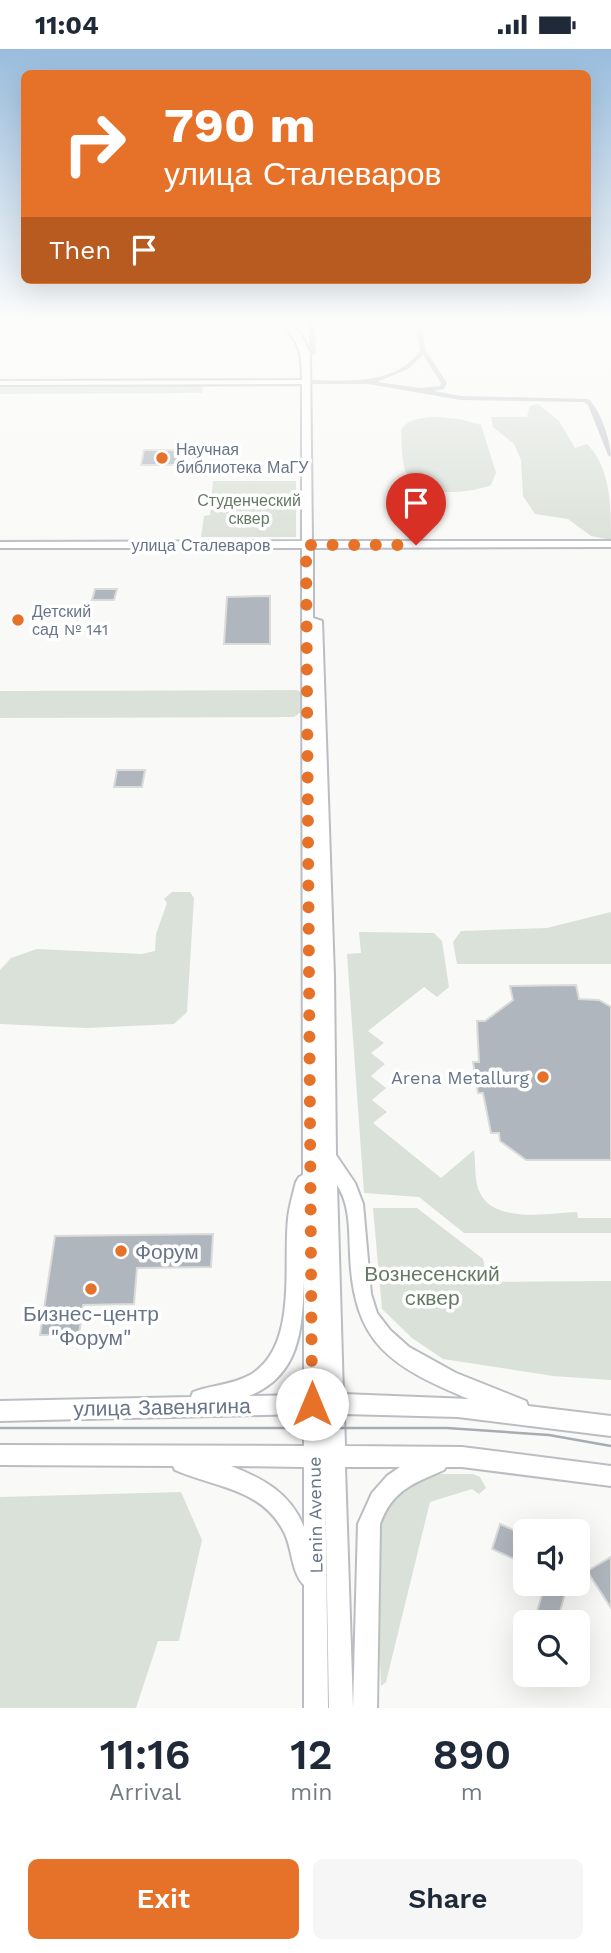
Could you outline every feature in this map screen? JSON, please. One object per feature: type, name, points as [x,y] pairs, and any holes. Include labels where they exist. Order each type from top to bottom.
[{"type":"main road","name":"Lenin Avenue","points":[[310,398],[310,545],[326,976],[319,1156],[322,1404],[341,1708]]},
{"type":"main road","name":"улица Сталеваров","points":[[0,545],[611,544]]},
{"type":"main road","points":[[166,1407],[247,1389],[261,1381],[286,1346],[292,1328],[297,1217],[319,1156]]},
{"type":"main road","name":"улица Завенягина","points":[[319,1156],[351,1193],[362,1298],[384,1337],[398,1353],[418,1366],[533,1414]]},
{"type":"main road","name":"улица Завенягина","points":[[0,1411],[322,1404],[458,1407],[533,1414],[611,1426]]},
{"type":"main road","points":[[0,1455],[462,1457],[611,1476]]},
{"type":"main road","points":[[160,1457],[251,1483],[273,1495],[296,1530],[316,1608]]},
{"type":"main road","points":[[365,1708],[364,1678],[368,1641],[366,1543],[375,1506],[393,1482],[409,1473],[462,1457]]},
{"type":"main road","name":"Lenin Avenue","points":[[316,1708],[316,1608],[324,1458]]},
{"type":"street","points":[[486,398],[586,400],[592,404],[611,455]]},
{"type":"green space","points":[[538,404],[559,421],[575,448],[587,444],[601,464],[610,501],[611,540],[591,536],[568,519],[535,514],[523,496],[521,460],[514,444],[493,427],[491,417],[527,417],[530,406]]},
{"type":"green space","points":[[436,417],[481,425],[496,473],[491,485],[446,492],[422,488],[413,483],[404,465],[401,430],[412,421]]},
{"type":"green space","name":"Студенческий сквер","points":[[213,481],[296,481],[296,537],[201,537],[204,516],[210,515]]},
{"type":"green space","points":[[0,691],[301,692],[301,712],[294,717],[0,718]]},
{"type":"green space","points":[[172,892],[190,892],[194,898],[187,1012],[174,1024],[87,1028],[0,1024],[0,970],[11,958],[37,949],[142,954],[155,951],[156,934],[167,903],[164,899]]},
{"type":"green space","points":[[611,912],[611,964],[457,964],[453,942],[461,931],[547,928]]},
{"type":"green space","points":[[359,932],[434,933],[442,941],[449,987],[437,997],[424,987],[368,1031],[384,1043],[371,1053],[385,1064],[371,1076],[386,1088],[372,1100],[387,1112],[373,1123],[441,1178],[474,1150],[478,1189],[487,1203],[498,1209],[524,1215],[577,1212],[578,1218],[611,1218],[611,1233],[464,1233],[419,1197],[364,1193],[347,954],[361,953]]},
{"type":"green space","name":"Вознесенский cквер","points":[[373,1208],[417,1208],[483,1259],[488,1282],[611,1281],[611,1380],[553,1376],[443,1359],[412,1338],[382,1309]]},
{"type":"green space","points":[[436,1474],[473,1474],[480,1477],[486,1488],[479,1494],[472,1489],[430,1502],[386,1682],[381,1686],[375,1533],[379,1514],[409,1482]]},
{"type":"green space","points":[[181,1492],[202,1540],[179,1641],[158,1641],[136,1708],[0,1708],[0,1497]]},
{"type":"building","name":"Научная библиотека МаГУ","points":[[144,450],[182,450],[180,465],[141,465]]},
{"type":"building","points":[[95,589],[117,589],[114,600],[92,600]]},
{"type":"building","points":[[270,596],[270,644],[224,644],[227,597]]},
{"type":"building","points":[[117,770],[145,770],[142,787],[114,787]]},
{"type":"building","name":"Arena Metallurg","points":[[576,985],[579,999],[599,1000],[611,1007],[611,1160],[526,1160],[500,1141],[499,1133],[491,1133],[483,1093],[478,1093],[473,1062],[479,1062],[477,1021],[485,1021],[513,1000],[510,986]]},
{"type":"building","name":"Бизнес-центр \"Форум\"","points":[[213,1234],[211,1267],[137,1268],[134,1304],[83,1305],[79,1335],[40,1335],[55,1236]]},
{"type":"building","points":[[500,1524],[513,1530],[513,1559],[492,1549]]},
{"type":"building","points":[[611,1557],[611,1608],[590,1576],[590,1569]]},
{"type":"building","points":[[542,1596],[565,1596],[560,1610],[537,1610]]},
{"type":"tram line","points":[[0,1428],[447,1428],[549,1435],[611,1446]]},
{"type":"place","name":"Научная библиотека МаГУ","points":[[162,458]]},
{"type":"place","name":"Детский сад № 141","points":[[18,620]]},
{"type":"place","name":"Arena Metallurg","points":[[543,1077]]},
{"type":"place","name":"Форум","points":[[121,1251]]},
{"type":"place","name":"Бизнес-центр \"Форум\"","points":[[91,1289]]},
{"type":"route","points":[[312,1404],[309,1030],[311,915],[306,545],[416,545]]}]
